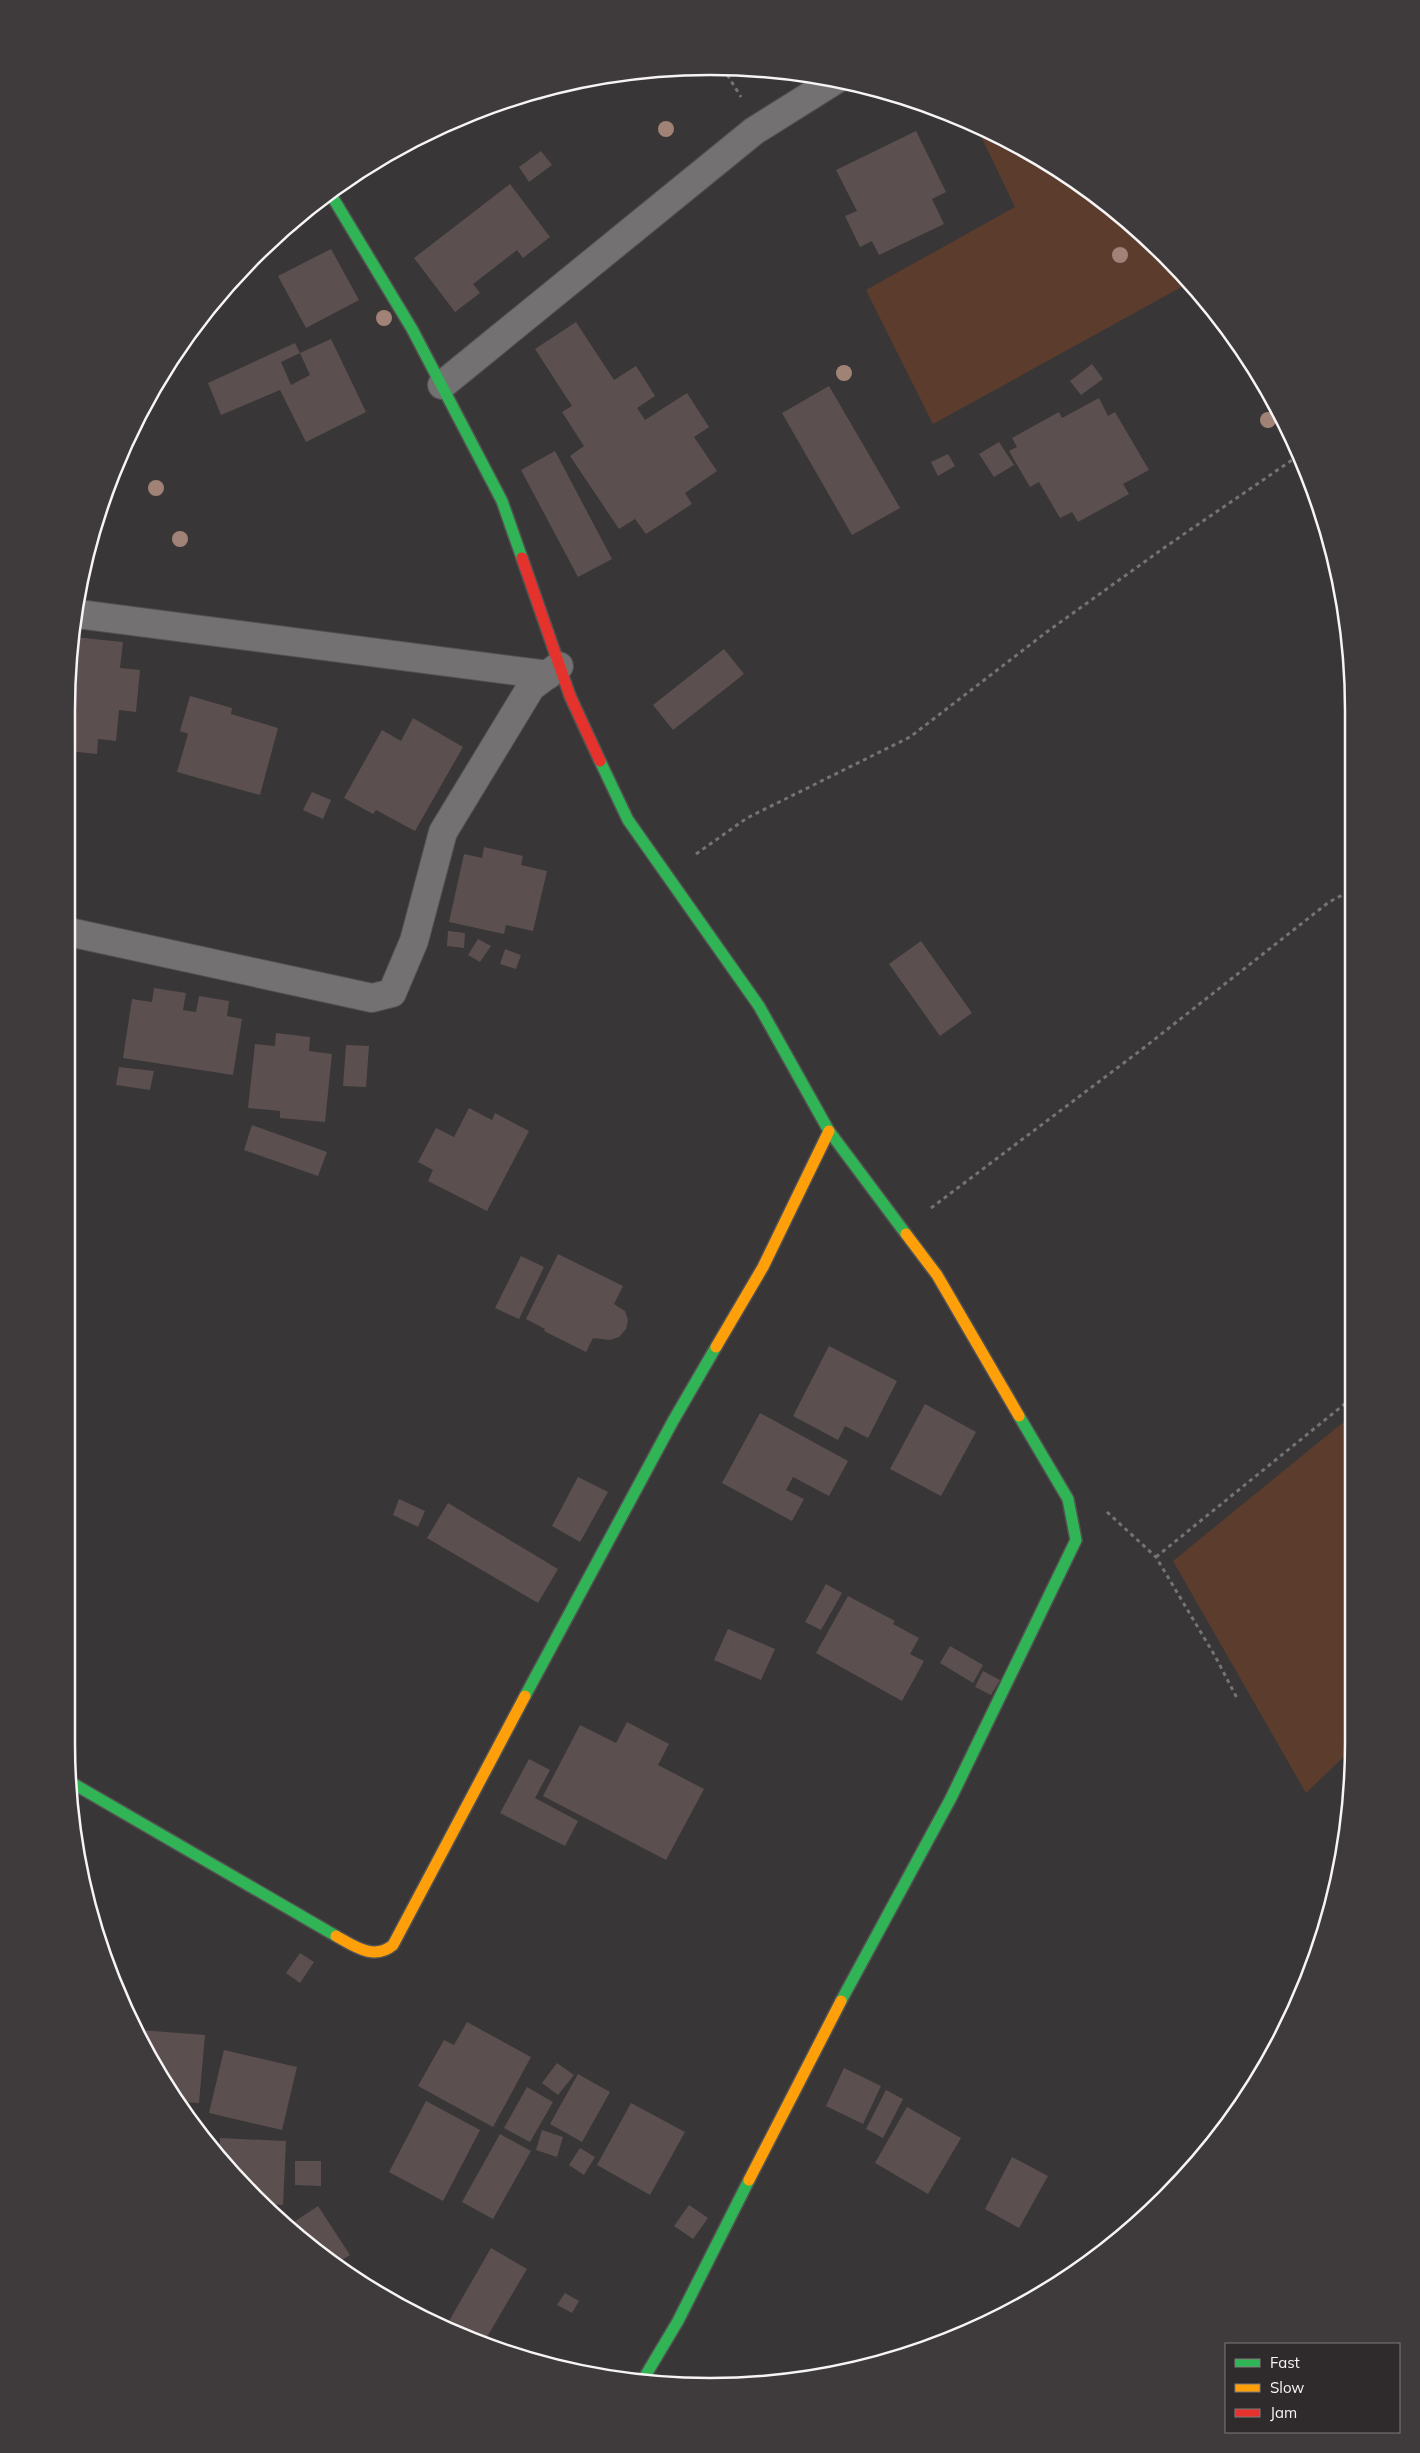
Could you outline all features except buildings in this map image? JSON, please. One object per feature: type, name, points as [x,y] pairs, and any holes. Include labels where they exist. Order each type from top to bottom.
[{"type":"street","points":[[442,385],[754,131],[826,86]]},
{"type":"street","points":[[333,199],[412,329],[502,502],[554,671],[628,820],[759,1006],[829,1131],[937,1275],[1068,1499],[1076,1540],[950,1798],[822,2036],[678,2321],[646,2375]]},
{"type":"street","points":[[82,614],[554,671]]},
{"type":"street","points":[[75,933],[372,998],[392,993],[414,941],[443,832],[531,687],[554,671]]},
{"type":"street","points":[[76,1785],[362,1950],[380,1953],[395,1944],[408,1915],[673,1421],[764,1267],[829,1131]]},
{"type":"path","points":[[667,875],[747,818],[910,737],[1048,631],[1168,545],[1293,459]]},
{"type":"path","points":[[902,1229],[1141,1050],[1329,902],[1345,894]]},
{"type":"path","points":[[1156,1556],[1345,1404]]},
{"type":"path","points":[[1104,1510],[1156,1556],[1215,1656],[1238,1700]]},
{"type":"shaded area","points":[[980,135],[1028,160],[1097,206],[1159,261],[1183,286],[933,424],[866,290],[1015,207]]},
{"type":"shaded area","points":[[1345,1421],[1345,1756],[1306,1793],[1173,1561]]},
{"type":"traffic: fast","points":[[333,199],[412,329],[502,501],[522,558]]},
{"type":"traffic: fast","points":[[600,761],[628,820],[759,1006],[829,1131],[906,1234]]},
{"type":"traffic: fast","points":[[525,1696],[673,1421],[716,1347]]},
{"type":"traffic: fast","points":[[841,2001],[951,1798],[1076,1540],[1068,1499],[1019,1416]]},
{"type":"traffic: fast","points":[[76,1785],[336,1936]]},
{"type":"traffic: fast","points":[[646,2375],[678,2321],[749,2180]]},
{"type":"traffic: slow","points":[[716,1347],[763,1267],[829,1131]]},
{"type":"traffic: slow","points":[[906,1234],[937,1275],[1019,1416]]},
{"type":"traffic: slow","points":[[336,1936],[371,1952],[386,1950],[393,1945],[525,1696]]},
{"type":"traffic: slow","points":[[749,2180],[841,2001]]},
{"type":"traffic: jam","points":[[522,558],[570,696],[600,761]]}]
